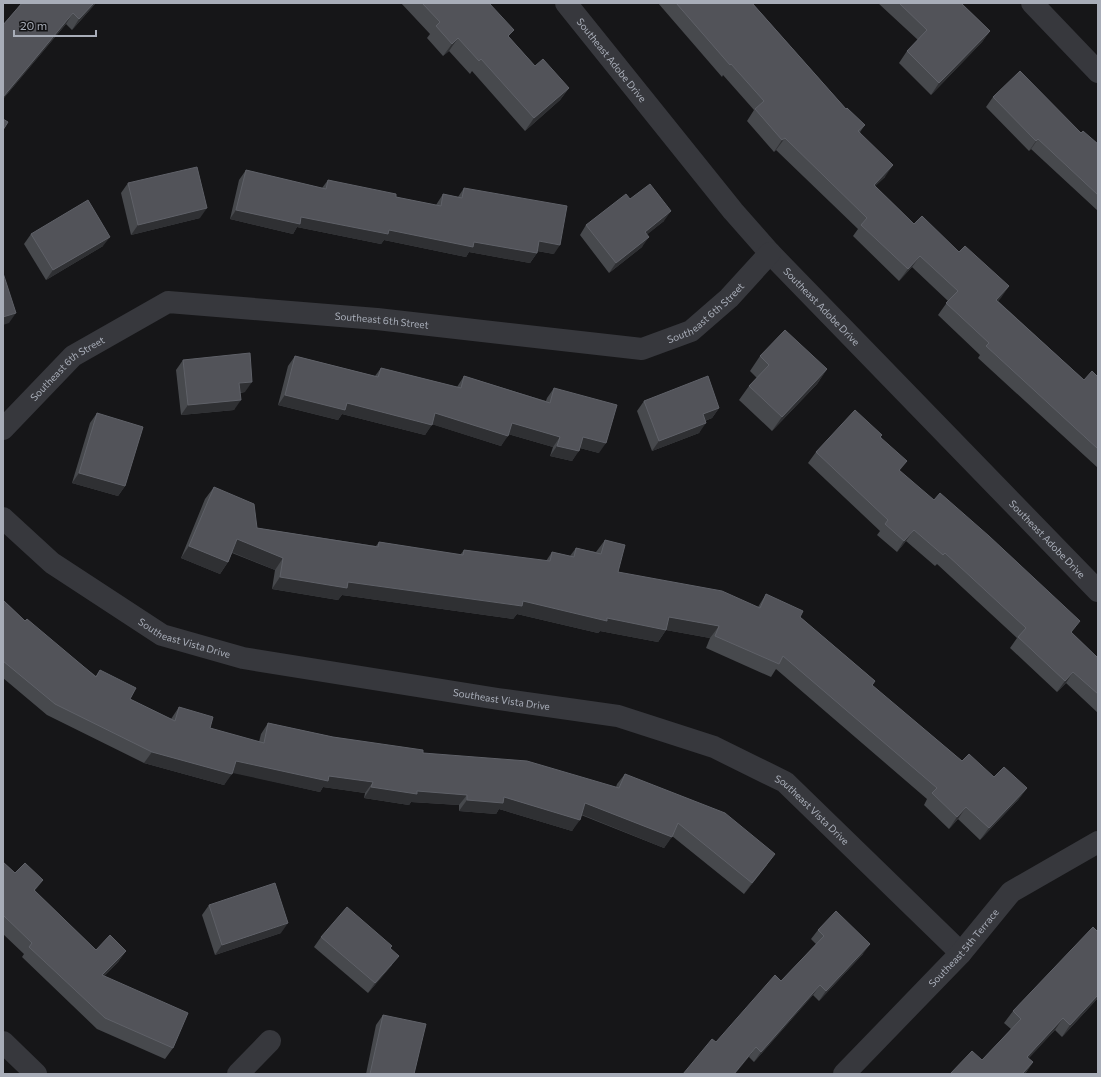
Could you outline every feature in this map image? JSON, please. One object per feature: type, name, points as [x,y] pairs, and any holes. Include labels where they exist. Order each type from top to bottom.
[{"type":"street","name":"Southeast Adobe Drive","points":[[566,3],[733,210],[770,253],[1098,591]]},
{"type":"street","points":[[1032,3],[1098,72]]},
{"type":"street","name":"Southeast 6th Street","points":[[3,429],[73,356],[168,302],[377,319],[642,349],[691,331],[729,298],[770,253]]},
{"type":"street","name":"Southeast Vista Drive","points":[[3,518],[52,563],[162,635],[243,658],[498,699],[618,716],[714,748],[785,782],[961,953]]},
{"type":"street","name":"Southeast 5th Terrace","points":[[844,1074],[961,953],[1011,892],[1098,842]]},
{"type":"street","points":[[238,1074],[270,1041]]},
{"type":"street","points":[[3,1042],[36,1074]]},
{"type":"building","points":[[22,3],[94,3],[79,19],[73,13],[3,97],[3,25]]},
{"type":"building","points":[[422,3],[489,3],[514,30],[508,36],[535,66],[543,59],[569,88],[534,118],[481,59],[479,61],[458,38],[452,44],[436,26],[440,22]]},
{"type":"building","points":[[676,3],[752,3],[846,109],[847,108],[865,125],[858,131],[893,165],[874,185],[914,224],[922,216],[959,252],[965,246],[1009,286],[996,300],[1084,380],[1092,371],[1098,377],[1098,449],[986,346],[989,343],[946,303],[958,291],[920,256],[908,269],[861,225],[867,218],[785,138],[782,140],[755,109],[764,101],[731,64],[730,65]]},
{"type":"building","points":[[899,3],[961,3],[990,31],[939,83],[907,51],[927,30]]},
{"type":"building","points":[[1020,71],[1081,133],[1083,131],[1098,144],[1098,195],[1038,139],[1036,141],[993,97]]},
{"type":"building","points":[[3,119],[8,122],[3,130]]},
{"type":"building","points":[[197,167],[207,208],[138,225],[128,183]]},
{"type":"building","points":[[246,170],[326,189],[328,180],[396,194],[396,197],[441,206],[443,194],[462,198],[464,188],[567,206],[560,245],[539,241],[537,253],[474,242],[473,247],[389,230],[388,234],[301,217],[300,224],[236,210]]},
{"type":"building","points":[[650,184],[671,211],[645,232],[649,237],[616,263],[586,225],[626,194],[630,199]]},
{"type":"building","points":[[88,200],[110,237],[53,270],[31,234]]},
{"type":"building","points":[[3,273],[16,313],[3,317]]},
{"type":"building","points":[[785,330],[827,369],[782,417],[749,386],[769,365],[760,356]]},
{"type":"building","points":[[250,353],[252,382],[239,383],[241,400],[188,405],[183,360]]},
{"type":"building","points":[[295,356],[378,377],[381,368],[461,388],[464,376],[550,403],[554,388],[617,405],[606,443],[583,437],[579,451],[557,446],[560,437],[512,423],[508,436],[435,413],[432,425],[347,403],[345,410],[285,395]]},
{"type":"building","points":[[708,376],[719,408],[703,414],[706,423],[659,441],[644,401]]},
{"type":"building","points":[[855,410],[882,435],[880,437],[907,461],[899,470],[934,500],[940,493],[989,536],[1080,621],[1071,632],[1098,658],[1098,694],[1073,672],[1065,681],[1018,637],[1026,628],[945,553],[943,555],[914,530],[904,541],[885,524],[888,520],[816,452]]},
{"type":"building","points":[[97,413],[143,427],[125,486],[79,473]]},
{"type":"building","points":[[214,487],[254,504],[257,528],[378,547],[379,542],[463,555],[464,550],[550,561],[552,552],[574,557],[576,548],[601,554],[605,540],[625,545],[618,572],[722,591],[760,608],[766,594],[803,611],[800,617],[875,681],[872,685],[962,761],[969,754],[994,777],[1004,767],[1027,788],[989,828],[966,807],[957,817],[932,793],[937,788],[783,656],[779,664],[715,636],[719,626],[669,617],[666,630],[607,618],[607,621],[523,601],[522,606],[348,582],[347,588],[280,577],[283,558],[237,539],[228,562],[189,546]]},
{"type":"building","points":[[3,600],[25,621],[27,619],[96,677],[100,670],[136,688],[130,699],[175,721],[179,707],[213,717],[210,728],[264,743],[268,723],[333,737],[423,750],[423,753],[527,761],[619,788],[625,774],[725,813],[775,854],[752,883],[678,823],[672,837],[585,803],[580,820],[504,797],[503,803],[467,800],[467,795],[417,791],[417,794],[371,787],[373,782],[329,776],[328,781],[236,761],[232,774],[152,752],[55,704],[3,661]]},
{"type":"building","points":[[3,862],[15,873],[25,863],[43,880],[34,890],[96,950],[110,935],[126,951],[102,975],[188,1013],[173,1048],[105,1018],[29,947],[32,943],[3,915]]},
{"type":"building","points":[[275,883],[288,923],[222,945],[209,905]]},
{"type":"building","points":[[347,907],[392,946],[390,948],[399,956],[375,983],[321,937]]},
{"type":"building","points":[[836,911],[870,944],[826,991],[820,985],[761,1052],[756,1047],[734,1074],[683,1074],[712,1039],[716,1042],[775,975],[781,981],[824,936],[818,930]]},
{"type":"building","points":[[1093,927],[1098,932],[1098,995],[1070,1025],[1063,1018],[1027,1057],[1033,1062],[1022,1074],[950,1074],[972,1051],[982,1060],[1021,1019],[1013,1011]]},
{"type":"building","points":[[383,1015],[426,1024],[414,1074],[370,1074]]}]
